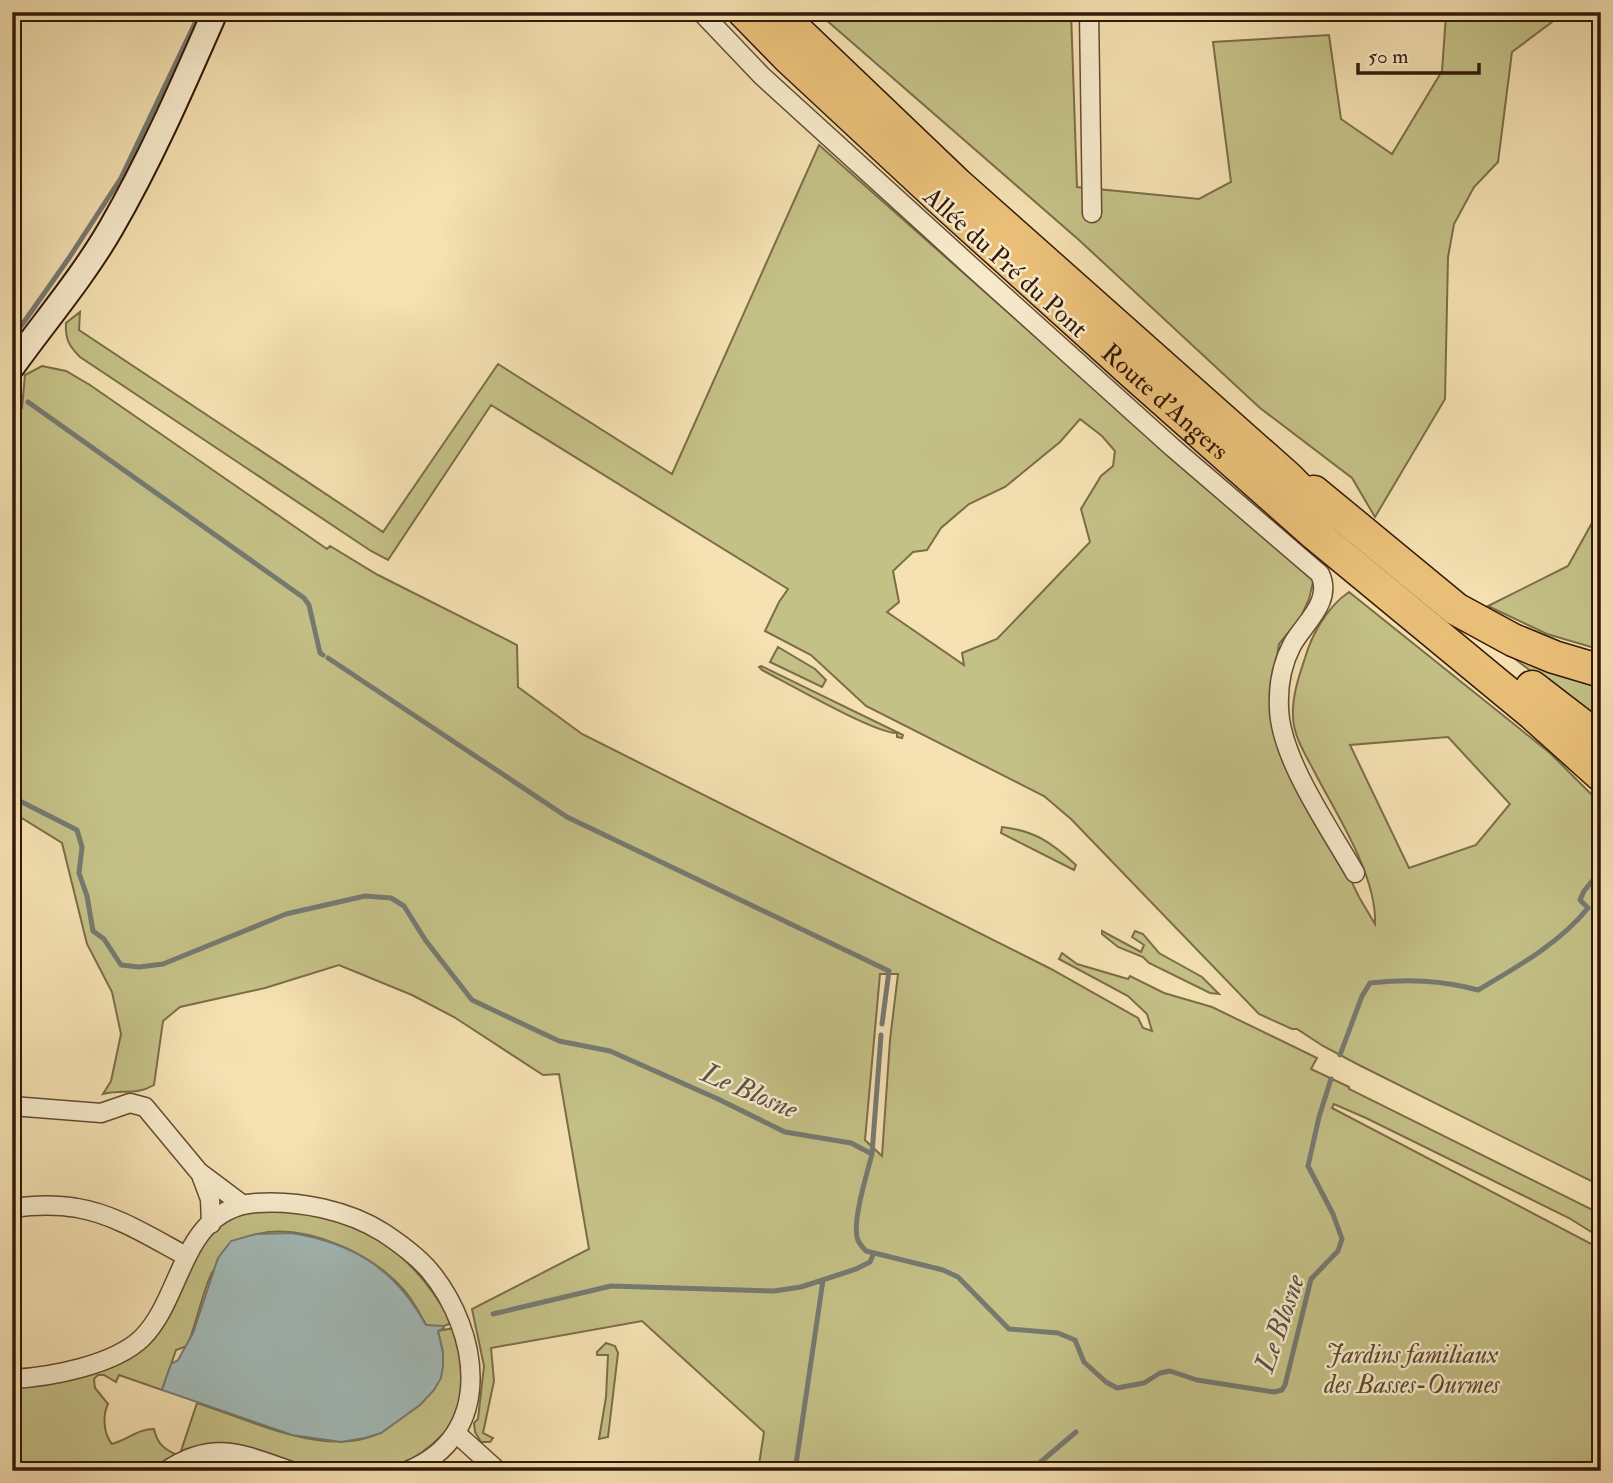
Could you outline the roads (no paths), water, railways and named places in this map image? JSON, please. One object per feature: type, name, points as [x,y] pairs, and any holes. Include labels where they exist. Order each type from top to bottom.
[{"type":"highway","name":"Route d'Angers","points":[[744,12],[846,112],[1132,372],[1315,534],[1533,714],[1601,775]]},
{"type":"highway","name":"Route d'Angers","points":[[777,12],[957,184],[1288,478],[1324,514],[1416,593],[1601,740]]},
{"type":"highway","points":[[1288,478],[1320,496],[1456,609],[1513,640],[1554,657],[1601,671]]},
{"type":"street","points":[[12,367],[86,269],[110,229],[174,104],[215,12]]},
{"type":"street","name":"Allée du Pré du Pont","points":[[701,12],[762,76],[963,259],[1171,447],[1320,574],[1323,580],[1321,601],[1317,611],[1293,644],[1283,671],[1279,690],[1280,726],[1284,743],[1300,776],[1355,873]]},
{"type":"street","points":[[1089,12],[1092,213]]},
{"type":"street","points":[[12,1106],[101,1114],[130,1103],[145,1107],[199,1171],[243,1205]]},
{"type":"street","points":[[199,1171],[210,1199],[211,1224]]},
{"type":"street","points":[[12,1379],[93,1364],[118,1355],[141,1338],[156,1320],[186,1256],[204,1228],[225,1212],[243,1205],[273,1202],[302,1205],[361,1221],[383,1233],[428,1269],[458,1317],[470,1361],[468,1402],[457,1434],[444,1448],[407,1471]]},
{"type":"street","points":[[12,1208],[39,1205],[79,1208],[111,1219],[186,1256]]},
{"type":"street","points":[[457,1434],[498,1471]]},
{"type":"street","points":[[166,1471],[190,1456],[219,1451],[239,1454],[291,1471]]},
{"type":"water","points":[[291,1233],[334,1244],[370,1262],[401,1288],[426,1325],[444,1328],[438,1331],[443,1366],[441,1378],[434,1390],[420,1405],[381,1433],[341,1442],[292,1435],[162,1390],[171,1364],[178,1360],[193,1333],[218,1258],[231,1241],[256,1234]]},
{"type":"waterway","points":[[12,339],[121,178],[195,23]]},
{"type":"waterway","points":[[28,402],[304,598],[309,605],[320,653],[323,655]]},
{"type":"waterway","points":[[12,407],[15,403]]},
{"type":"waterway","points":[[328,658],[567,817],[889,971],[882,1024]]},
{"type":"waterway","name":"Le Blosne","points":[[12,797],[77,830],[82,847],[79,873],[87,896],[93,931],[104,939],[121,965],[139,967],[163,964],[286,914],[365,896],[391,898],[404,906],[426,941],[472,1000],[559,1041],[610,1051],[785,1132],[851,1143],[872,1154],[856,1229],[858,1241],[866,1251],[943,1270],[958,1277],[1009,1329],[1058,1333],[1075,1340],[1084,1362],[1117,1388],[1144,1383],[1160,1373],[1170,1371],[1197,1380],[1274,1392],[1282,1390],[1311,1279],[1338,1251],[1342,1239],[1333,1214],[1308,1166],[1331,1079]]},
{"type":"waterway","name":"Le Blosne","points":[[1340,1055],[1362,996],[1370,983],[1424,981],[1478,990],[1537,954],[1577,921],[1588,908],[1580,900],[1584,891],[1598,874]]},
{"type":"waterway","points":[[872,1154],[881,1035]]},
{"type":"waterway","points":[[493,1314],[611,1286],[774,1291],[801,1287],[856,1269],[870,1262],[874,1253]]},
{"type":"waterway","points":[[795,1471],[823,1280]]},
{"type":"waterway","points":[[1030,1471],[1076,1432]]},
{"type":"park label","name":"Jardins familiaux des Basses-Ourmes","points":[[1412,1369]]}]
